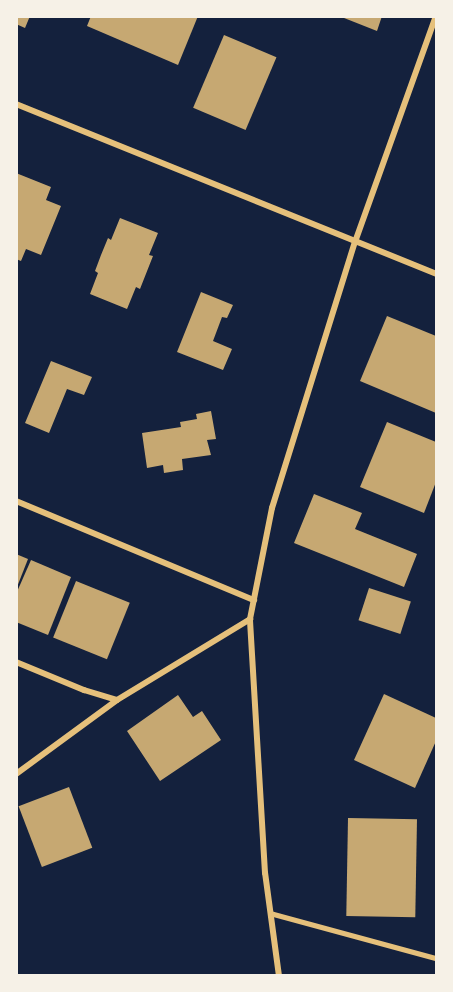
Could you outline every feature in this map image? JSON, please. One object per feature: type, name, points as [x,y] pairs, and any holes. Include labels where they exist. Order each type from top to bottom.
[{"type":"street","points":[[279,975],[270,913],[250,619],[272,508],[355,242],[436,16]]},
{"type":"street","points":[[16,104],[436,274]]},
{"type":"street","points":[[16,501],[254,600]]},
{"type":"street","points":[[16,774],[117,700],[250,619]]},
{"type":"street","points":[[16,662],[84,690],[117,700]]},
{"type":"lane","points":[[270,913],[436,958]]},
{"type":"building","points":[[16,16],[30,16],[25,28],[16,24]]},
{"type":"building","points":[[91,16],[198,16],[178,65],[87,26]]},
{"type":"building","points":[[339,16],[382,16],[377,31]]},
{"type":"building","points":[[224,35],[276,57],[246,130],[193,108]]},
{"type":"building","points":[[16,173],[51,187],[46,200],[61,206],[41,255],[26,249],[21,261],[16,259]]},
{"type":"building","points":[[120,218],[158,233],[149,255],[153,256],[140,289],[136,287],[127,309],[90,294],[98,273],[95,271],[101,255],[108,238],[111,240]]},
{"type":"building","points":[[201,292],[233,305],[227,318],[222,317],[213,341],[232,349],[223,370],[177,352]]},
{"type":"building","points":[[387,316],[436,336],[436,413],[360,381]]},
{"type":"building","points":[[51,361],[92,377],[84,395],[67,389],[49,433],[25,423]]},
{"type":"building","points":[[211,411],[216,439],[207,440],[211,455],[182,459],[183,470],[164,473],[163,465],[147,468],[142,433],[181,427],[180,422],[197,419],[196,414]]},
{"type":"building","points":[[387,422],[436,442],[436,482],[424,513],[360,487]]},
{"type":"building","points":[[314,494],[362,513],[355,529],[417,554],[404,587],[294,543]]},
{"type":"building","points":[[16,554],[28,559],[17,587],[16,587]]},
{"type":"building","points":[[31,560],[71,577],[48,635],[16,622],[16,594]]},
{"type":"building","points":[[76,581],[130,603],[107,659],[53,638]]},
{"type":"building","points":[[369,588],[411,602],[400,634],[358,620]]},
{"type":"building","points":[[384,694],[436,718],[436,741],[415,788],[354,760]]},
{"type":"building","points":[[178,695],[193,717],[202,711],[221,740],[160,781],[127,731]]},
{"type":"building","points":[[69,787],[92,848],[42,867],[19,806]]},
{"type":"building","points":[[348,818],[417,819],[415,917],[346,916]]}]
